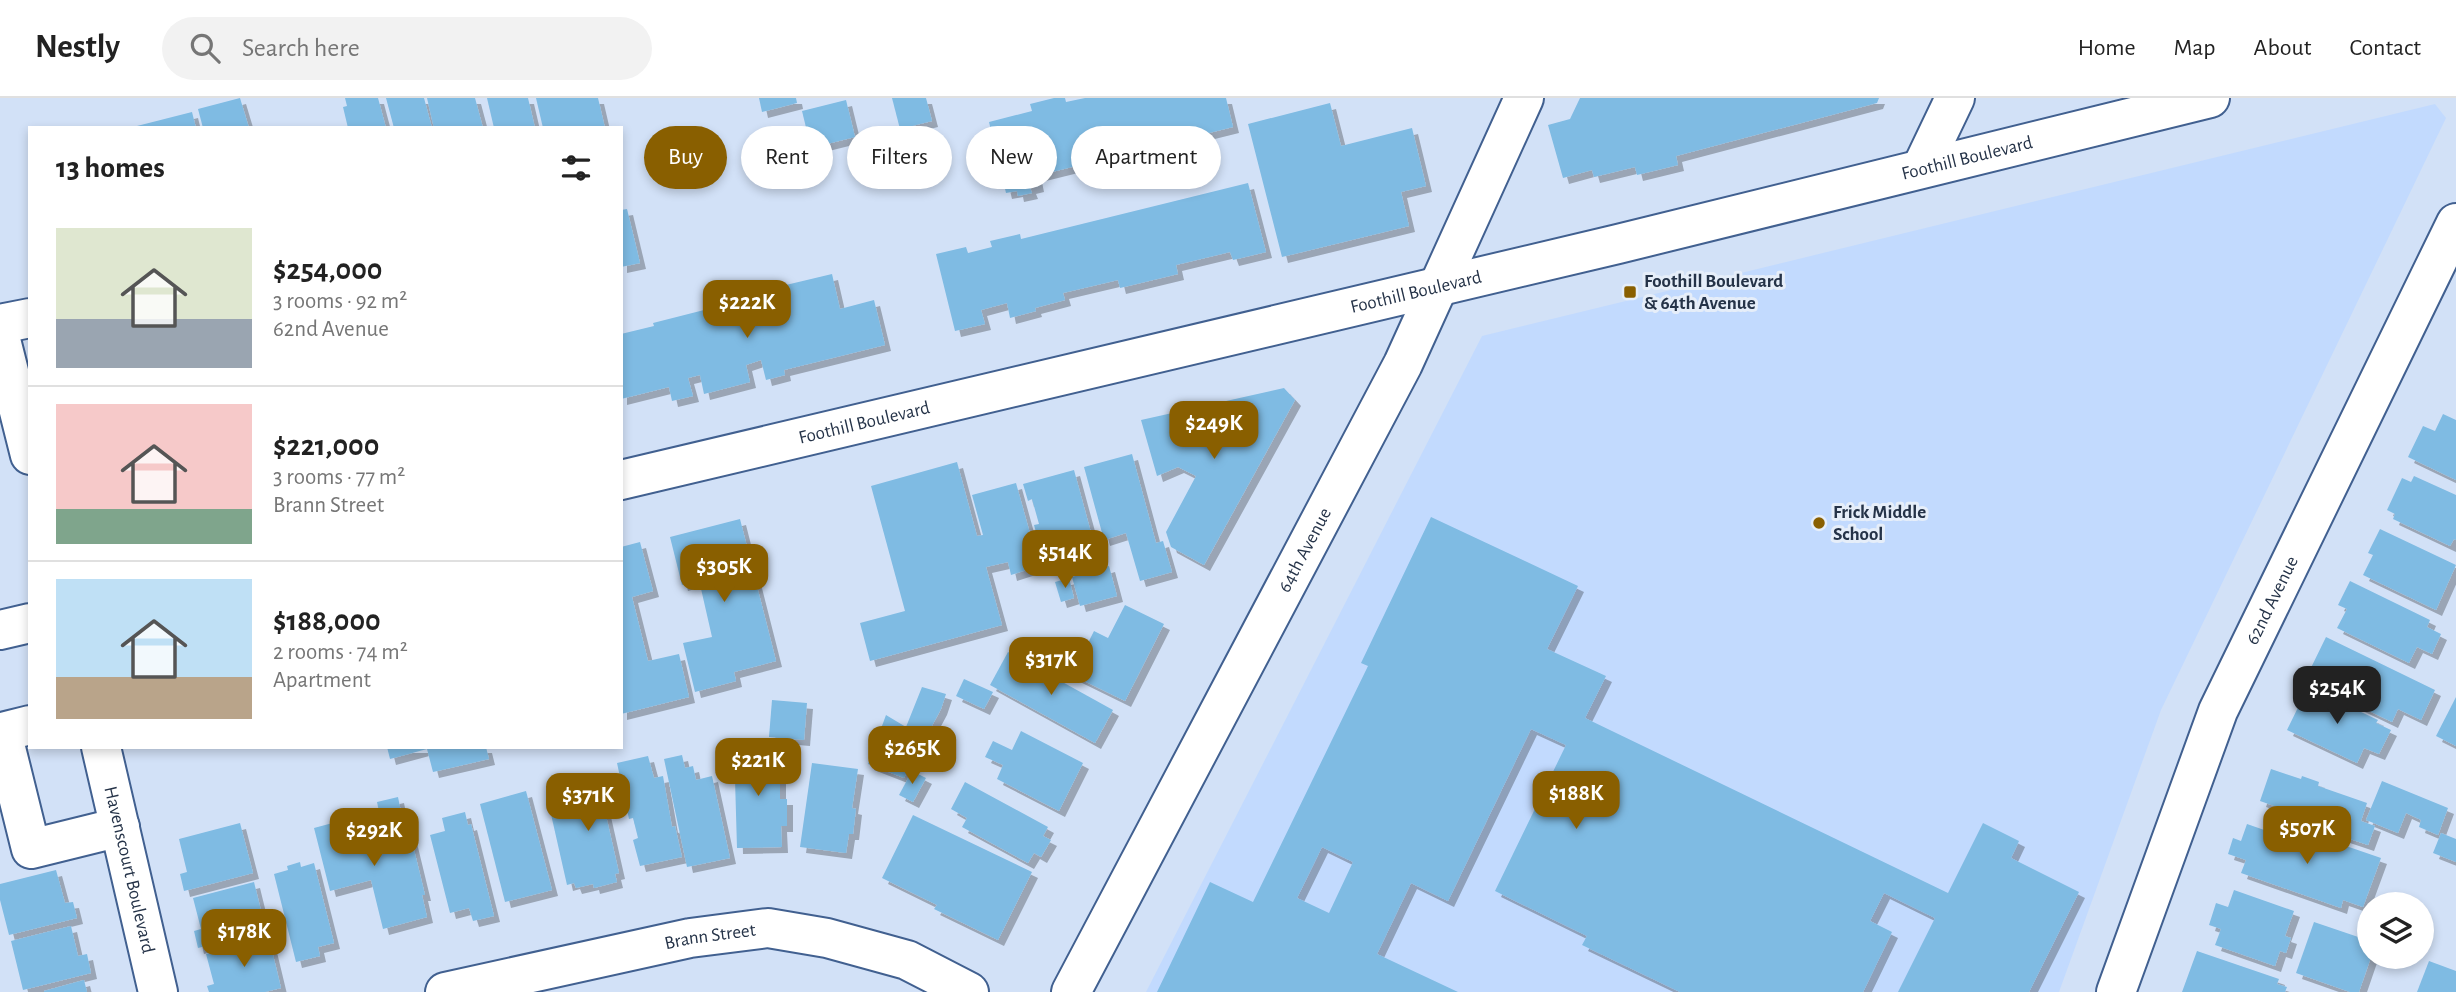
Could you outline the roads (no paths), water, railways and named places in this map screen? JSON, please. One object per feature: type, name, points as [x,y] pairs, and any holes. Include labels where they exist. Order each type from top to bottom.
[{"type":"street","name":"64th Avenue","points":[[1071,992],[1403,364],[1524,98]]},
{"type":"street","points":[[1922,167],[1955,98]]},
{"type":"street","name":"Foothill Boulevard","points":[[623,480],[1439,286],[2210,98]]},
{"type":"street","name":"62nd Avenue","points":[[2116,992],[2218,711],[2456,223]]},
{"type":"street","points":[[0,324],[28,318]]},
{"type":"street","points":[[0,336],[28,447]]},
{"type":"street","points":[[0,630],[28,623]]},
{"type":"street","points":[[28,726],[2,732],[8,793],[31,849],[120,827]]},
{"type":"street","name":"Havenscourt Boulevard","points":[[101,749],[158,992]]},
{"type":"street","name":"Brann Street","points":[[445,992],[690,938],[768,928],[827,938],[907,960],[969,992]]},
{"type":"place","name":"Foothill Boulevard & 64th Avenue","points":[[1630,292]]},
{"type":"place","name":"Frick Middle School","points":[[1819,523]]}]
